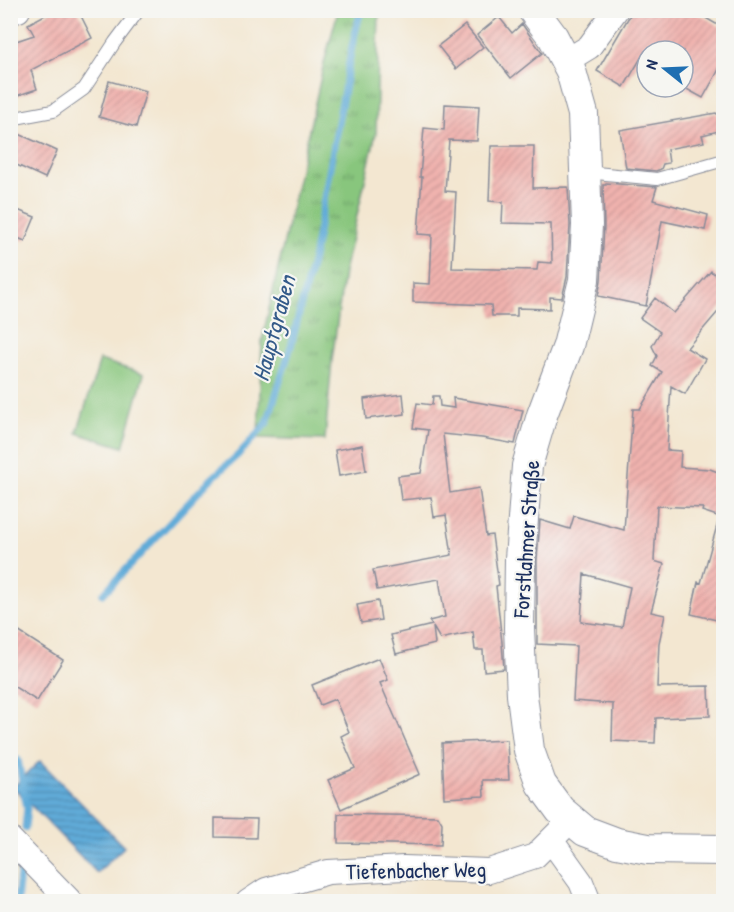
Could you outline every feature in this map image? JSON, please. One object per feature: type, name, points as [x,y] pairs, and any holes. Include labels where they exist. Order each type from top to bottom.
[{"type":"street","points":[[10,13],[18,10]]},
{"type":"street","name":"Forstlahmer Straße","points":[[533,10],[553,37],[571,71],[583,114],[586,225],[584,280],[568,346],[542,415],[527,466],[520,559],[519,628],[522,694],[529,750],[541,784],[560,810],[562,830],[585,831],[617,843],[648,849],[723,850]]},
{"type":"street","points":[[566,62],[589,47],[616,10]]},
{"type":"street","points":[[562,830],[589,902]]},
{"type":"street","name":"Tiefenbacher Weg","points":[[248,902],[266,890],[328,872],[404,868],[489,871],[535,856],[562,830]]},
{"type":"street","points":[[10,838],[71,902]]},
{"type":"lane","points":[[10,119],[53,111],[84,89],[139,10]]},
{"type":"lane","points":[[586,172],[657,179],[723,160]]},
{"type":"green space","points":[[338,11],[379,11],[376,133],[344,272],[332,360],[325,440],[258,438],[262,340],[324,63]]},
{"type":"green space","points":[[100,360],[144,374],[123,447],[77,433]]},
{"type":"water","points":[[40,761],[124,847],[97,873],[13,787]]},
{"type":"building","points":[[54,10],[78,10],[92,38],[31,70],[37,89],[10,98],[10,43],[34,35],[28,24]]},
{"type":"building","points":[[633,10],[692,10],[723,28],[723,62],[703,98],[695,94],[695,39],[635,39],[635,68],[624,87],[597,71]]},
{"type":"building","points":[[499,17],[512,33],[522,24],[542,53],[511,78],[477,35]]},
{"type":"building","points":[[465,25],[483,47],[456,69],[438,46]]},
{"type":"building","points":[[109,81],[146,91],[136,127],[99,117]]},
{"type":"building","points":[[445,104],[479,106],[477,141],[449,140],[445,191],[456,192],[452,268],[537,270],[538,262],[552,263],[551,224],[502,223],[503,202],[489,201],[491,146],[534,146],[533,188],[568,187],[570,225],[567,277],[562,298],[550,297],[550,309],[517,308],[517,316],[492,316],[491,305],[413,302],[413,283],[430,284],[432,235],[418,234],[424,128],[444,130]]},
{"type":"building","points":[[723,113],[723,130],[702,135],[704,142],[667,149],[669,163],[663,164],[661,169],[656,171],[626,168],[620,130]]},
{"type":"building","points":[[10,130],[57,151],[45,178],[10,162]]},
{"type":"building","points":[[606,183],[657,187],[653,200],[708,215],[705,230],[662,221],[646,306],[598,296],[604,226],[603,185]]},
{"type":"building","points":[[10,207],[35,217],[25,241],[10,235]]},
{"type":"building","points":[[711,271],[723,282],[723,306],[687,348],[705,359],[685,394],[671,386],[667,450],[681,451],[680,467],[710,469],[723,474],[723,518],[702,511],[703,508],[657,506],[654,561],[664,564],[651,612],[665,615],[659,643],[657,687],[709,686],[710,716],[656,718],[655,743],[612,741],[613,704],[573,701],[576,646],[537,644],[537,560],[540,520],[570,529],[574,516],[624,530],[633,409],[640,409],[662,372],[652,366],[657,356],[652,346],[660,332],[640,318],[655,298],[674,313]],"holes":[[[584,574],[630,587],[622,627],[581,622]]]},
{"type":"building","points":[[403,394],[405,414],[366,419],[364,399]]},
{"type":"building","points":[[433,396],[439,396],[440,406],[454,408],[453,398],[523,410],[515,444],[443,434],[450,493],[479,488],[486,536],[492,535],[499,585],[496,586],[504,669],[484,671],[483,650],[475,650],[473,632],[440,639],[433,627],[435,644],[396,654],[391,635],[432,625],[429,621],[445,617],[439,579],[377,590],[373,570],[452,555],[446,515],[434,517],[431,497],[401,500],[398,476],[421,473],[428,430],[413,428],[417,403],[432,405]]},
{"type":"building","points":[[362,445],[366,471],[339,476],[335,450]]},
{"type":"building","points":[[718,522],[723,523],[721,621],[691,614],[698,582],[701,583]]},
{"type":"building","points":[[378,601],[381,620],[361,623],[357,605]]},
{"type":"building","points":[[10,626],[63,660],[37,701],[10,684]]},
{"type":"building","points":[[379,658],[388,680],[380,683],[420,774],[341,809],[328,780],[355,768],[341,736],[349,732],[335,699],[320,705],[312,685]]},
{"type":"building","points":[[507,740],[509,780],[483,780],[484,796],[444,798],[442,743]]},
{"type":"building","points":[[338,814],[438,816],[442,823],[441,845],[338,843]]},
{"type":"building","points":[[215,818],[257,819],[256,838],[215,837]]},
{"type":"waterway","name":"Hauptgraben","points":[[103,594],[267,423],[291,346],[314,254],[352,46],[361,10]]},
{"type":"waterway","name":"Hauptgraben","points":[[18,760],[27,808],[25,828]]},
{"type":"waterway","name":"Hauptgraben","points":[[17,901],[20,874]]}]
